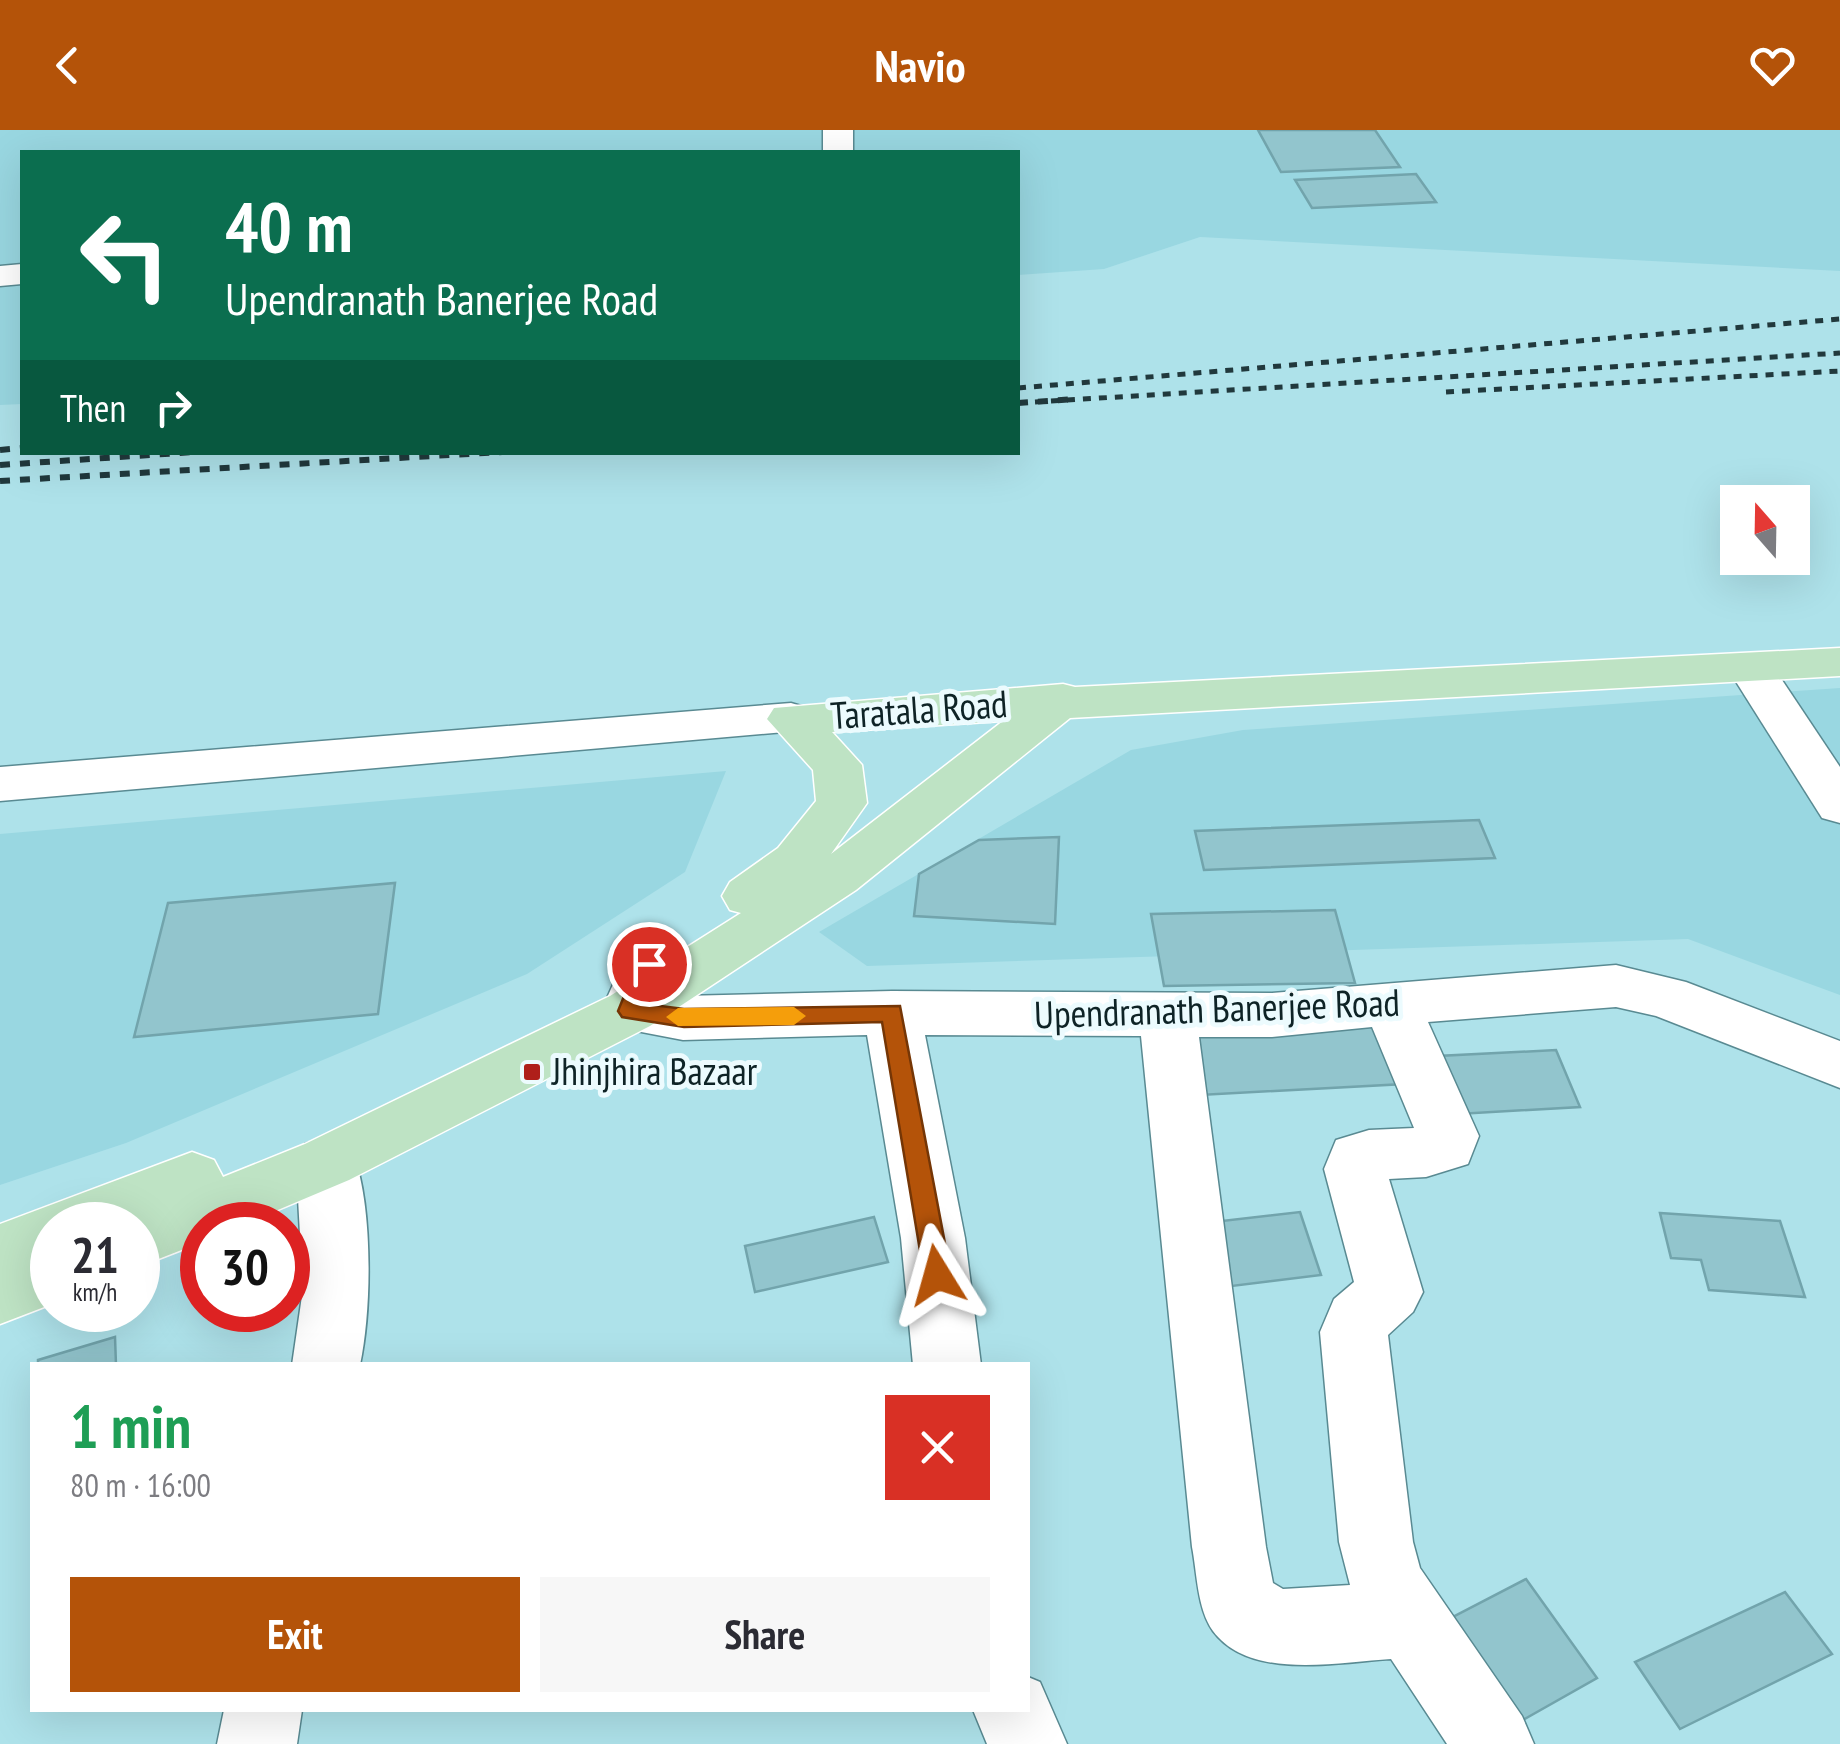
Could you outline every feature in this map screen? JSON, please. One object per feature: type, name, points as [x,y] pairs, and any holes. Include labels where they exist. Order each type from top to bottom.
[{"type":"main road","name":"Taratala Road","points":[[791,719],[1063,699],[1624,679],[1840,662]]},
{"type":"main road","points":[[160,1231],[327,1162],[836,877],[1063,699]]},
{"type":"main road","points":[[129,1202],[302,1135],[590,997],[639,987],[797,861],[842,802],[838,766],[791,719]]},
{"type":"main road","points":[[0,1252],[30,1240]]},
{"type":"main road","points":[[0,1295],[30,1283]]},
{"type":"street","points":[[1751,669],[1840,806]]},
{"type":"street","name":"Taratala Road","points":[[0,784],[791,719]]},
{"type":"street","name":"Upendranath Banerjee Road","points":[[639,987],[684,1018],[892,1012],[1272,1015],[1616,986],[1666,998],[1840,1065]]},
{"type":"street","points":[[1392,1006],[1448,1136],[1446,1146],[1436,1151],[1373,1153],[1358,1158],[1355,1169],[1390,1292],[1358,1320],[1354,1332],[1376,1542],[1384,1574],[1409,1620],[1494,1744]]},
{"type":"street","points":[[892,1012],[933,1238],[947,1362]]},
{"type":"street","points":[[1168,1015],[1229,1547],[1240,1604],[1274,1628],[1409,1620]]},
{"type":"street","points":[[327,1162],[337,1299],[336,1332],[327,1362]]},
{"type":"street","points":[[257,1744],[263,1712]]},
{"type":"street","points":[[1013,1712],[1026,1744]]},
{"type":"shaded area","points":[[0,130],[1840,130],[1840,271],[1200,237],[1104,269],[1020,275],[1020,150],[20,150],[20,404],[0,405]]},
{"type":"shaded area","points":[[1840,688],[1840,995],[1688,939],[867,966],[819,932],[1131,750],[1243,730]]},
{"type":"shaded area","points":[[726,771],[685,872],[527,974],[126,1143],[0,1185],[0,834]]},
{"type":"building","points":[[1258,130],[1375,130],[1400,167],[1281,172]]},
{"type":"building","points":[[1416,174],[1436,202],[1312,208],[1295,180]]},
{"type":"building","points":[[1479,820],[1495,858],[1204,870],[1195,831]]},
{"type":"building","points":[[1059,837],[1055,924],[914,916],[919,874],[979,840]]},
{"type":"building","points":[[395,883],[378,1014],[134,1037],[168,903]]},
{"type":"building","points":[[1335,910],[1355,983],[1164,986],[1151,914]]},
{"type":"building","points":[[1383,1020],[1404,1084],[1200,1095],[1186,1030]]},
{"type":"building","points":[[1556,1050],[1580,1107],[1458,1114],[1438,1056]]},
{"type":"building","points":[[1300,1212],[1321,1275],[1232,1286],[1213,1222]]},
{"type":"building","points":[[1660,1213],[1780,1221],[1805,1297],[1709,1290],[1701,1260],[1671,1258]]},
{"type":"building","points":[[874,1217],[888,1262],[755,1292],[745,1246]]},
{"type":"building","points":[[115,1337],[116,1362],[38,1360]]},
{"type":"building","points":[[1526,1579],[1597,1678],[1491,1738],[1422,1633]]},
{"type":"building","points":[[1785,1592],[1832,1654],[1680,1729],[1635,1662]]},
{"type":"railway","points":[[1020,388],[1840,319]]},
{"type":"railway","points":[[1035,402],[1840,353]]},
{"type":"railway","points":[[1446,392],[1840,371]]},
{"type":"railway","points":[[1020,403],[1076,399]]},
{"type":"railway","points":[[0,450],[20,448]]},
{"type":"railway","points":[[0,465],[150,455]]},
{"type":"railway","points":[[0,481],[450,455]]},
{"type":"slow traffic","points":[[678,1017],[794,1016]]},
{"type":"place","name":"Jhinjhira Bazaar","points":[[532,1072]]},
{"type":"route","points":[[649,964],[630,1011],[684,1018],[892,1012],[937,1275]]}]
